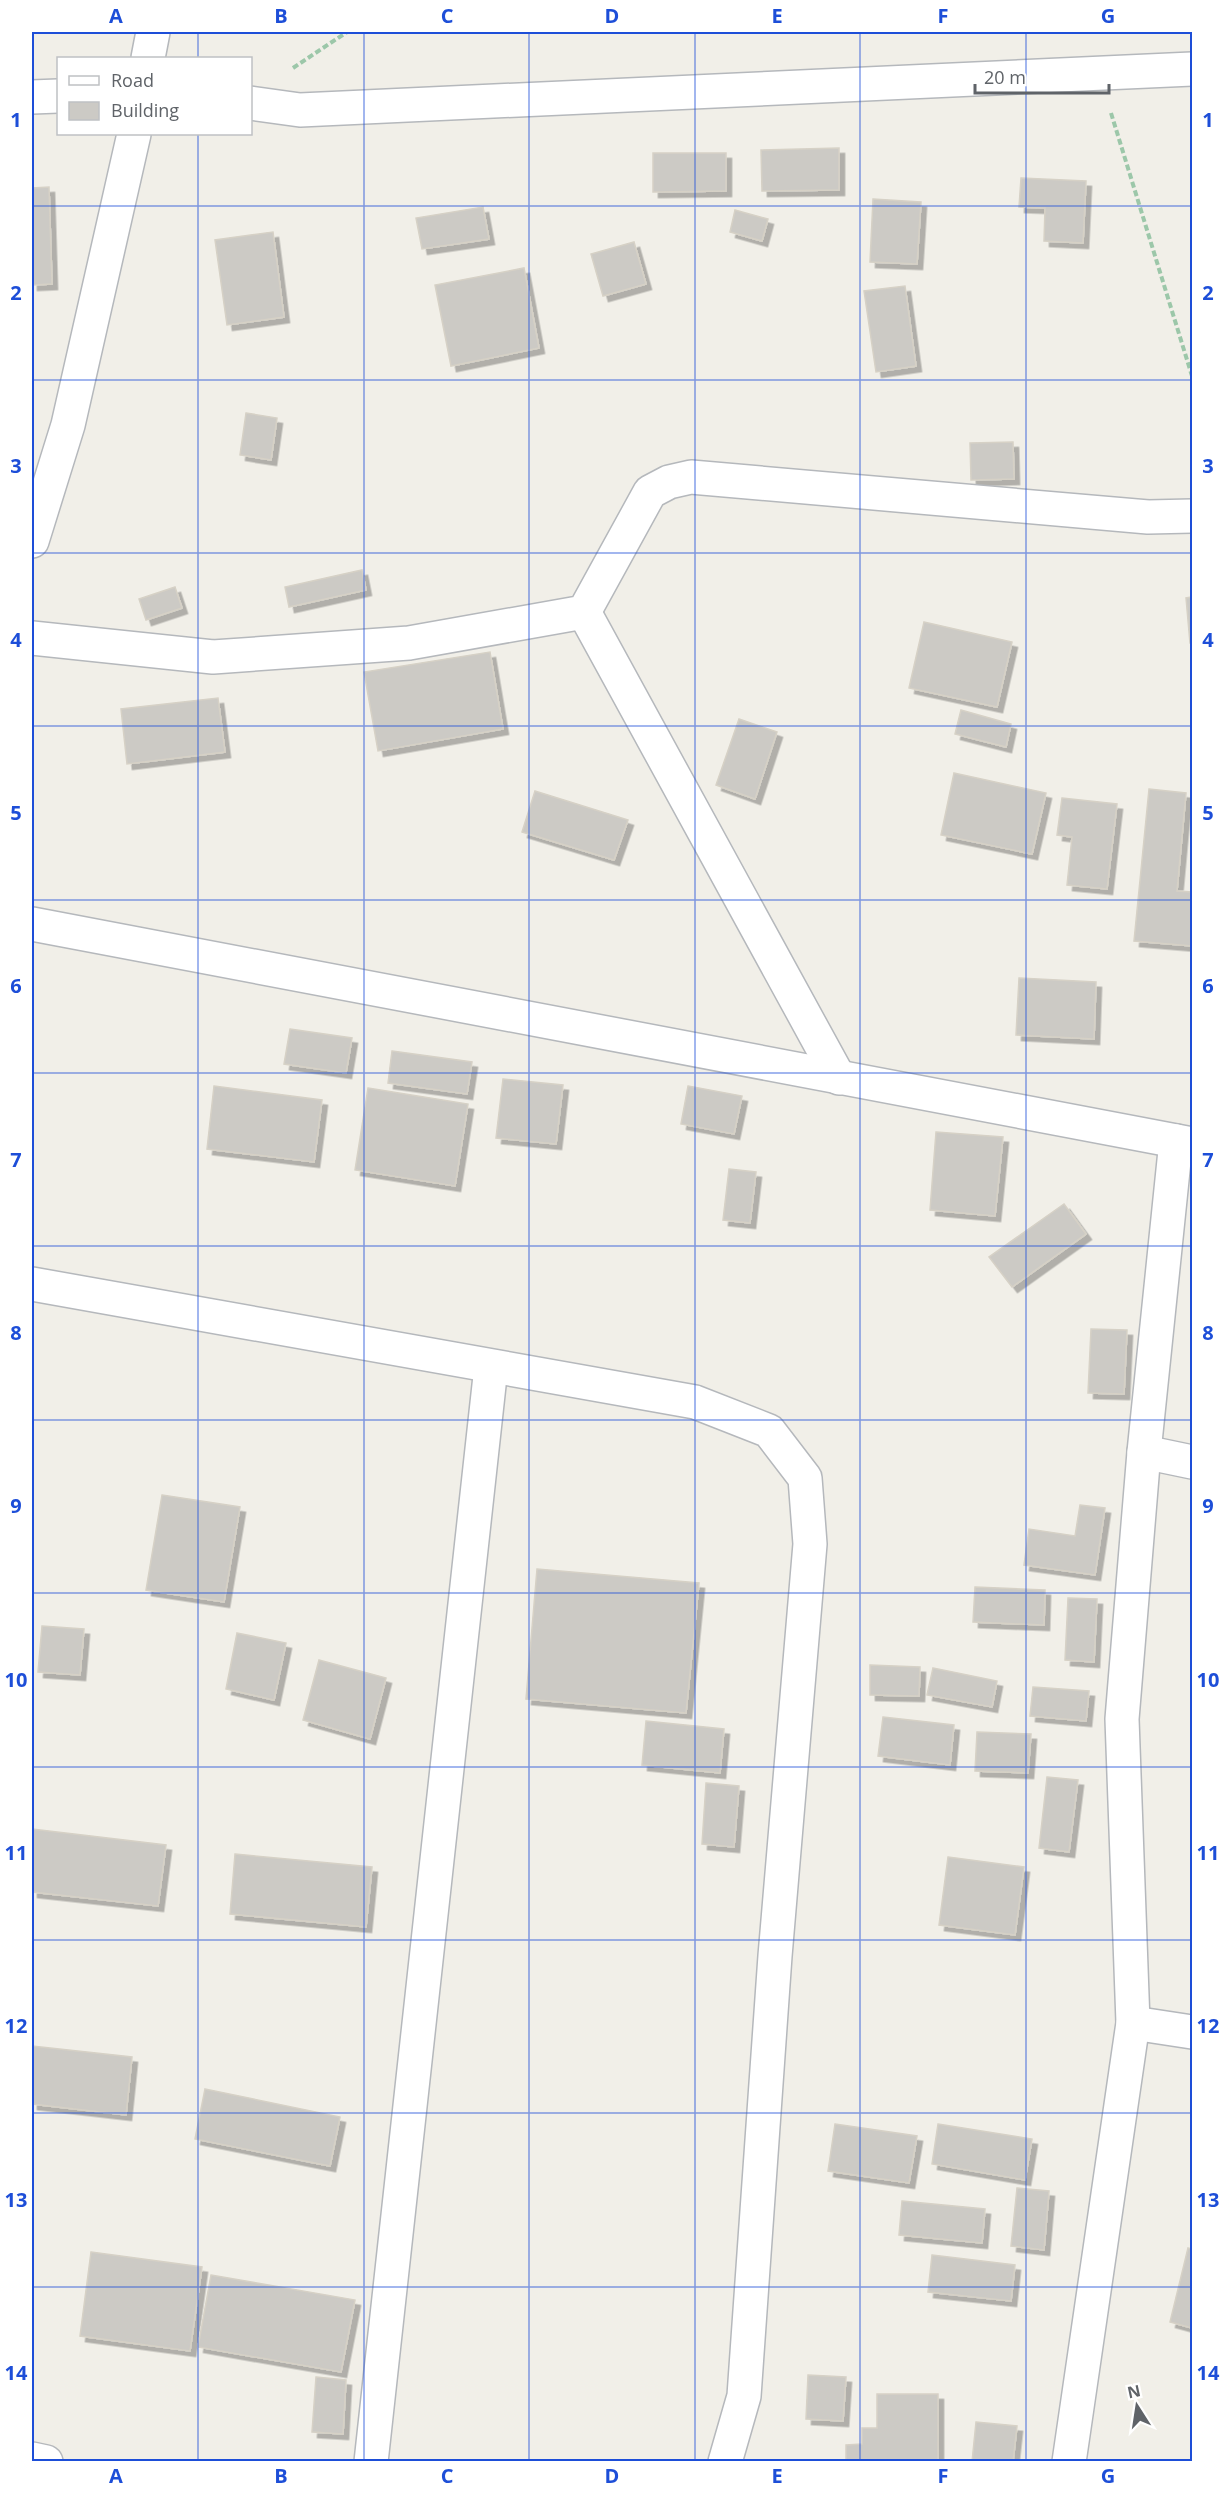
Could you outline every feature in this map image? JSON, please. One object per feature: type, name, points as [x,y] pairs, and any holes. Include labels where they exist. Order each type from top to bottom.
[{"type":"street","points":[[148,57],[153,32]]},
{"type":"street","points":[[252,103],[300,110],[1192,69]]},
{"type":"street","points":[[32,97],[57,96]]},
{"type":"street","points":[[32,541],[68,425],[134,135]]},
{"type":"street","points":[[584,612],[650,492],[669,482],[691,477],[1148,517],[1192,516]]},
{"type":"street","points":[[32,638],[213,657],[409,643],[584,612]]},
{"type":"street","points":[[584,612],[839,1078]]},
{"type":"street","points":[[32,924],[1184,1142],[1144,1452],[1122,1719],[1133,2023],[1069,2462]]},
{"type":"street","points":[[32,1284],[695,1402],[769,1431],[805,1478],[810,1544],[775,1956],[744,2396],[725,2462]]},
{"type":"street","points":[[371,2462],[491,1367]]},
{"type":"street","points":[[1144,1452],[1192,1462]]},
{"type":"street","points":[[1133,2023],[1192,2032]]},
{"type":"street","points":[[32,2459],[46,2462]]},
{"type":"path","points":[[286,73],[347,32]]},
{"type":"path","points":[[1098,73],[1192,376]]},
{"type":"building","points":[[839,148],[839,190],[762,191],[761,150]]},
{"type":"building","points":[[653,153],[726,153],[726,191],[653,192]]},
{"type":"building","points":[[1021,178],[1086,181],[1083,243],[1044,241],[1045,208],[1019,207]]},
{"type":"building","points":[[49,187],[52,284],[32,285],[32,188]]},
{"type":"building","points":[[873,199],[921,202],[917,264],[870,262]]},
{"type":"building","points":[[483,207],[489,239],[422,249],[416,218]]},
{"type":"building","points":[[735,210],[768,219],[762,241],[730,232]]},
{"type":"building","points":[[273,232],[284,317],[227,325],[215,240]]},
{"type":"building","points":[[634,242],[646,284],[603,296],[591,254]]},
{"type":"building","points":[[524,268],[539,348],[451,366],[435,285]]},
{"type":"building","points":[[905,286],[916,366],[876,372],[864,291]]},
{"type":"building","points":[[246,413],[277,418],[271,460],[240,455]]},
{"type":"building","points":[[1013,442],[1014,479],[971,480],[970,443]]},
{"type":"building","points":[[362,570],[366,590],[289,607],[285,587]]},
{"type":"building","points":[[175,587],[182,608],[146,620],[139,599]]},
{"type":"building","points":[[1192,597],[1192,643],[1190,643],[1186,598]]},
{"type":"building","points":[[924,622],[1012,642],[997,707],[909,688]]},
{"type":"building","points":[[490,652],[503,729],[378,751],[364,672]]},
{"type":"building","points":[[218,698],[225,752],[127,764],[121,709]]},
{"type":"building","points":[[961,710],[1011,724],[1006,747],[955,734]]},
{"type":"building","points":[[739,719],[777,732],[755,799],[716,785]]},
{"type":"building","points":[[954,773],[1046,793],[1032,854],[941,835]]},
{"type":"building","points":[[1149,789],[1186,793],[1177,891],[1192,892],[1192,946],[1134,941]]},
{"type":"building","points":[[535,791],[628,820],[614,860],[522,832]]},
{"type":"building","points":[[1062,798],[1117,804],[1107,889],[1067,885],[1072,837],[1057,835]]},
{"type":"building","points":[[1019,978],[1096,982],[1094,1039],[1016,1035]]},
{"type":"building","points":[[290,1029],[352,1038],[346,1073],[284,1064]]},
{"type":"building","points":[[392,1051],[472,1062],[467,1094],[388,1083]]},
{"type":"building","points":[[503,1079],[563,1085],[556,1144],[496,1138]]},
{"type":"building","points":[[214,1086],[322,1100],[314,1162],[207,1149]]},
{"type":"building","points":[[688,1086],[742,1096],[734,1134],[681,1124]]},
{"type":"building","points":[[368,1088],[468,1104],[455,1186],[355,1170]]},
{"type":"building","points":[[936,1132],[1003,1137],[995,1216],[930,1210]]},
{"type":"building","points":[[729,1169],[756,1172],[750,1223],[723,1220]]},
{"type":"building","points":[[1064,1204],[1086,1234],[1012,1287],[989,1257]]},
{"type":"building","points":[[1091,1329],[1127,1330],[1124,1394],[1088,1393]]},
{"type":"building","points":[[162,1495],[240,1507],[224,1602],[146,1590]]},
{"type":"building","points":[[1080,1505],[1105,1508],[1095,1575],[1024,1565],[1029,1529],[1075,1536]]},
{"type":"building","points":[[537,1569],[699,1583],[686,1713],[526,1699]]},
{"type":"building","points":[[975,1587],[1045,1590],[1044,1625],[973,1622]]},
{"type":"building","points":[[1068,1598],[1097,1599],[1094,1662],[1065,1660]]},
{"type":"building","points":[[42,1626],[84,1629],[80,1675],[38,1672]]},
{"type":"building","points":[[237,1633],[286,1643],[274,1700],[226,1689]]},
{"type":"building","points":[[319,1660],[386,1678],[370,1739],[303,1720]]},
{"type":"building","points":[[870,1665],[920,1667],[919,1696],[870,1695]]},
{"type":"building","points":[[933,1668],[997,1681],[992,1707],[927,1695]]},
{"type":"building","points":[[1033,1687],[1089,1691],[1086,1721],[1030,1716]]},
{"type":"building","points":[[883,1717],[954,1725],[950,1765],[878,1756]]},
{"type":"building","points":[[646,1721],[724,1729],[720,1773],[642,1765]]},
{"type":"building","points":[[977,1732],[1031,1734],[1028,1773],[975,1771]]},
{"type":"building","points":[[1047,1777],[1078,1780],[1069,1852],[1039,1848]]},
{"type":"building","points":[[706,1783],[739,1786],[734,1847],[702,1844]]},
{"type":"building","points":[[32,1829],[166,1845],[158,1906],[32,1892]]},
{"type":"building","points":[[235,1854],[372,1867],[366,1927],[230,1914]]},
{"type":"building","points":[[948,1857],[1024,1867],[1015,1935],[939,1925]]},
{"type":"building","points":[[32,2046],[132,2057],[126,2115],[32,2104]]},
{"type":"building","points":[[205,2089],[340,2117],[330,2166],[195,2139]]},
{"type":"building","points":[[835,2124],[917,2136],[909,2183],[828,2171]]},
{"type":"building","points":[[938,2124],[1032,2139],[1025,2180],[932,2164]]},
{"type":"building","points":[[1017,2188],[1049,2191],[1044,2250],[1011,2246]]},
{"type":"building","points":[[902,2201],[985,2209],[982,2243],[899,2235]]},
{"type":"building","points":[[1188,2248],[1192,2249],[1192,2328],[1170,2322]]},
{"type":"building","points":[[91,2252],[202,2267],[190,2351],[80,2336]]},
{"type":"building","points":[[932,2255],[1015,2265],[1011,2301],[928,2292]]},
{"type":"building","points":[[211,2275],[355,2300],[341,2372],[198,2347]]},
{"type":"building","points":[[808,2375],[846,2377],[843,2421],[806,2419]]},
{"type":"building","points":[[316,2377],[346,2380],[343,2434],[312,2432]]},
{"type":"building","points":[[877,2394],[938,2394],[938,2462],[846,2462],[846,2445],[862,2444],[862,2428],[877,2428]]},
{"type":"building","points":[[976,2422],[1017,2426],[1013,2462],[972,2462]]}]
